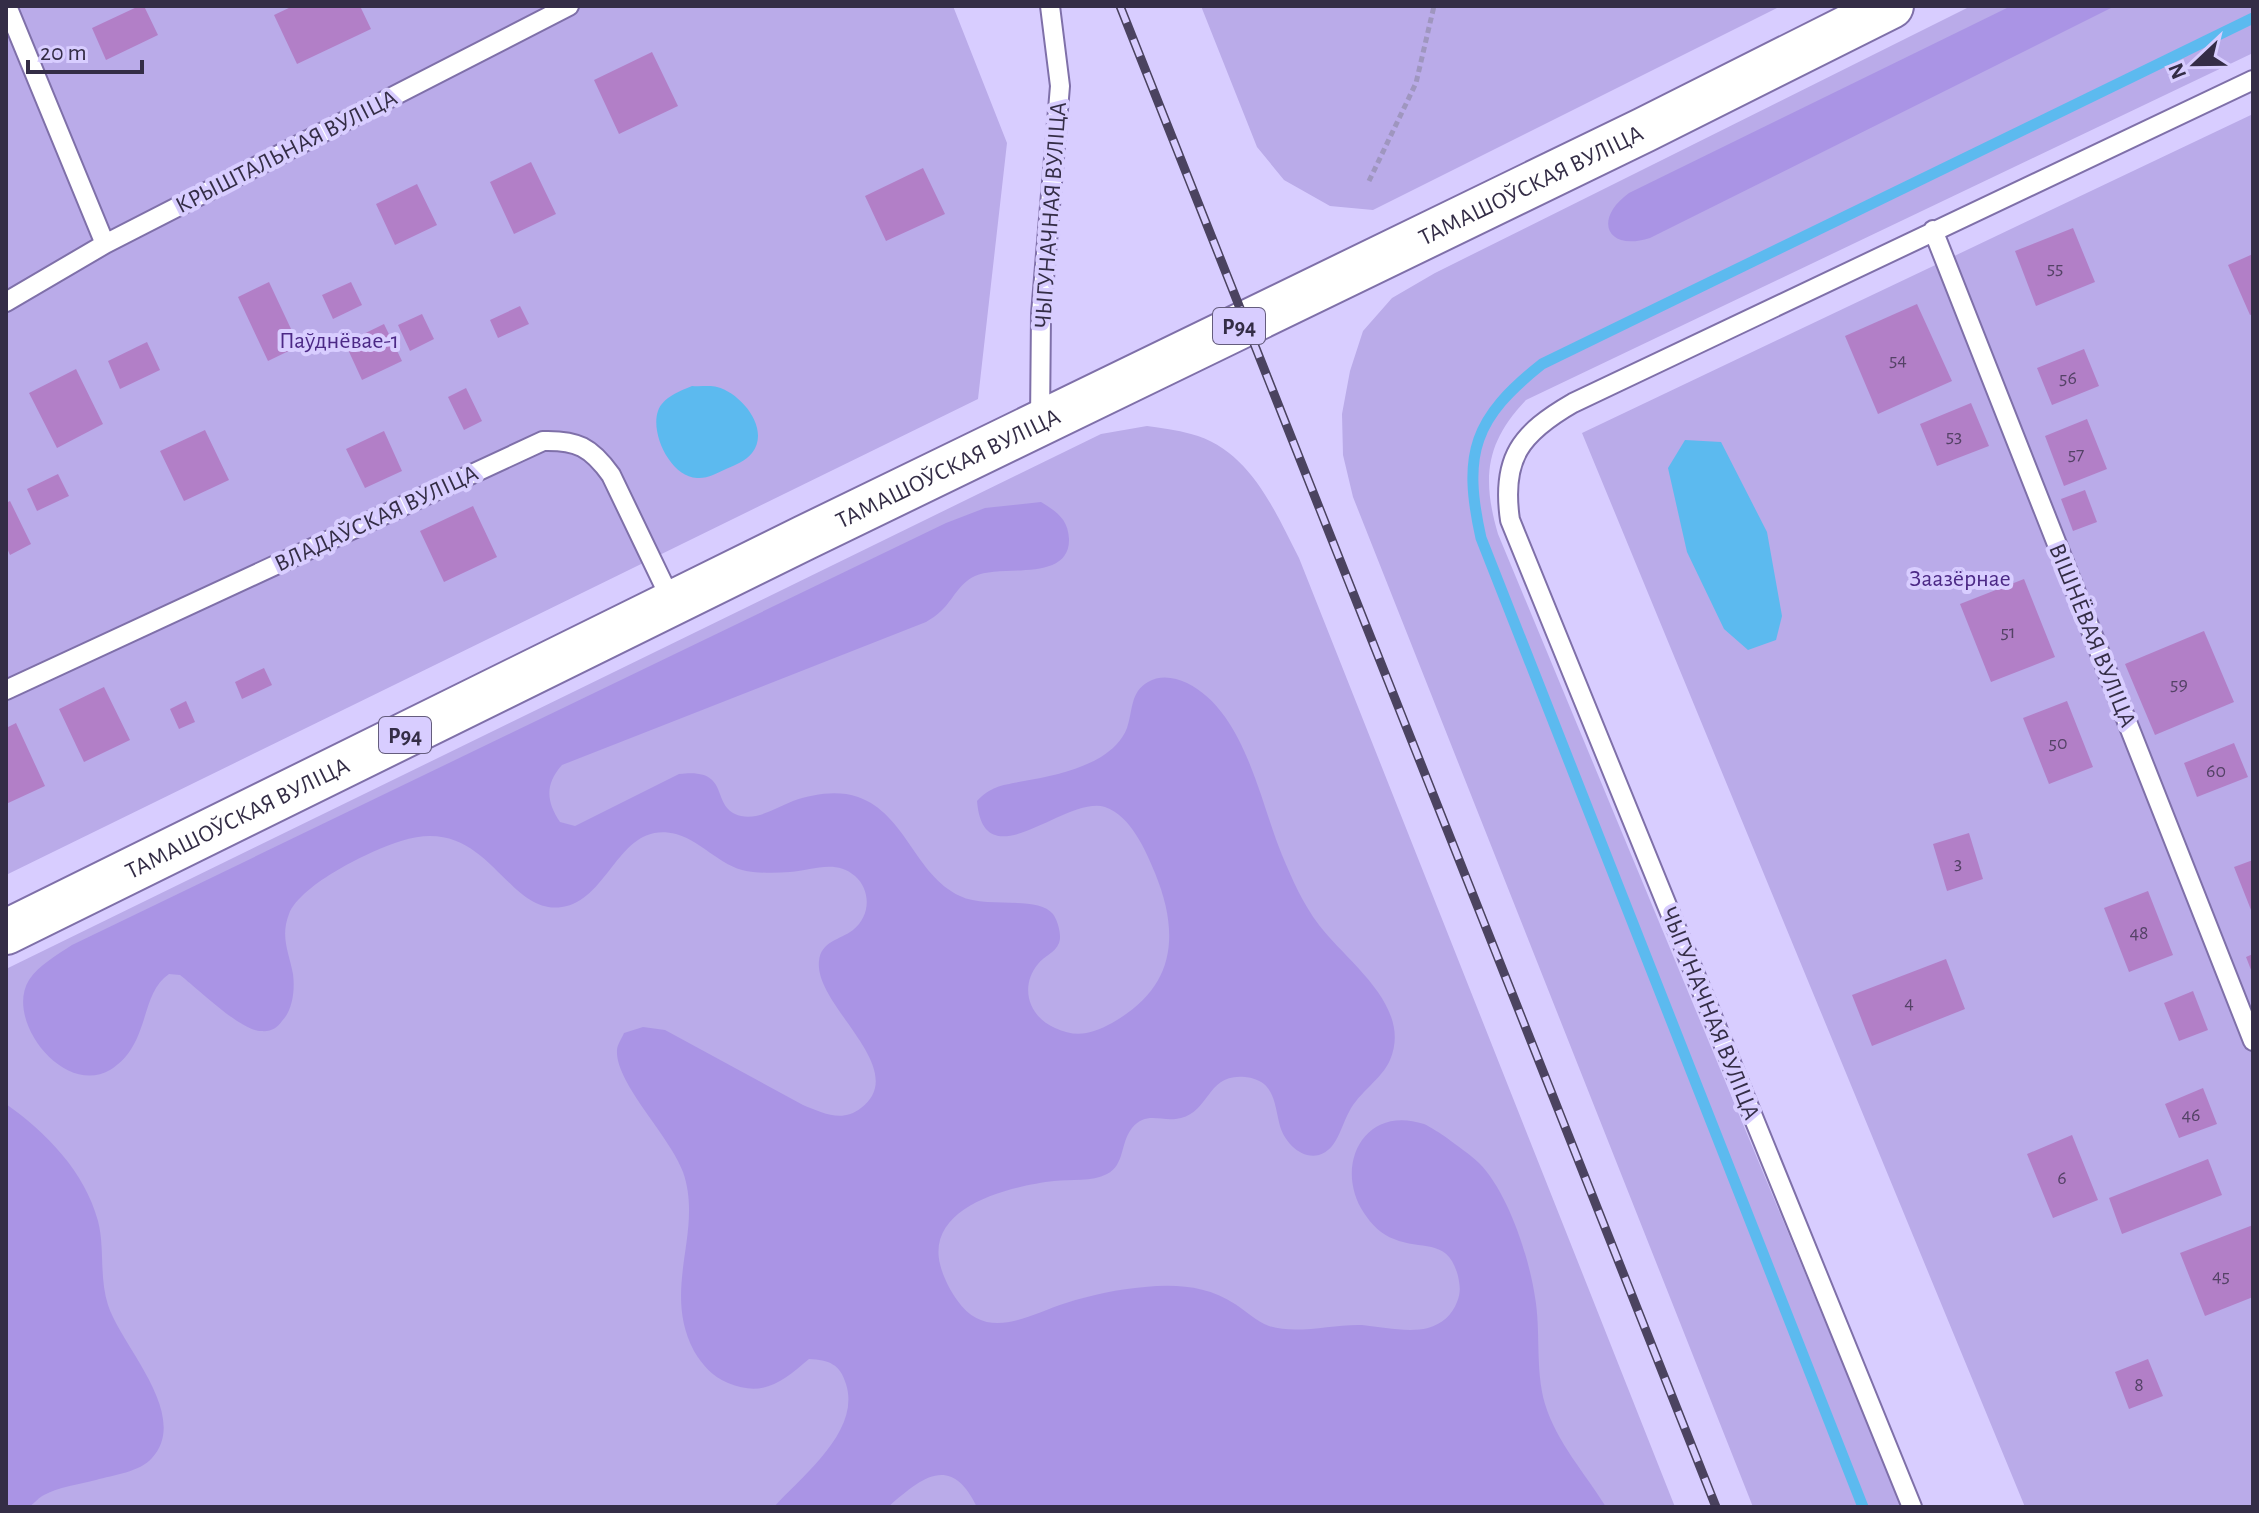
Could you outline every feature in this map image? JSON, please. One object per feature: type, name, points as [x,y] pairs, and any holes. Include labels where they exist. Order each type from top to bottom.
[{"type":"main road","name":"ТАМАШОЎСКАЯ ВУЛІЦА","points":[[6,932],[1891,6]]},
{"type":"lane","points":[[7,6],[105,244]]},
{"type":"lane","name":"КРЫШТАЛЬНАЯ ВУЛІЦА","points":[[6,302],[105,244],[569,6]]},
{"type":"lane","name":"ЧЫГУНАЧНАЯ ВУЛІЦА","points":[[1040,424],[1041,314],[1060,86],[1050,6]]},
{"type":"lane","name":"ЧЫГУНАЧНАЯ ВУЛІЦА","points":[[1912,1507],[1510,520],[1508,475],[1516,453],[1530,433],[1549,417],[1933,230],[2253,80]]},
{"type":"lane","name":"ВІШНЁВАЯ ВУЛІЦА","points":[[1933,230],[2253,1041]]},
{"type":"lane","name":"ВЛАДАЎСКАЯ ВУЛІЦА","points":[[6,690],[543,441],[574,443],[600,459],[611,475],[673,604]]},
{"type":"path","points":[[1369,181],[1416,83],[1434,6]]},
{"type":"green space","name":"Паўднёвае-1","points":[[6,6],[953,6],[1007,143],[978,399],[6,875]]},
{"type":"green space","points":[[1201,6],[1781,6],[1373,210],[1330,206],[1284,180],[1257,147]]},
{"type":"green space","points":[[1971,6],[2253,6],[2253,53],[1526,400],[1502,431],[1491,462],[1490,496],[1498,534],[1902,1507],[1753,1507],[1353,497],[1343,455],[1342,414],[1350,371],[1363,331],[1392,298],[1435,273]]},
{"type":"green space","name":"Заазёрнае","points":[[2253,114],[2253,1507],[2025,1507],[1582,433]]},
{"type":"green space","points":[[1147,426],[1191,434],[1229,453],[1244,467],[1269,501],[1299,558],[1675,1507],[6,1507],[6,969],[1101,434]]},
{"type":"shaded area","points":[[2011,6],[2115,6],[1650,238],[1623,241],[1610,230],[1608,222],[1611,213],[1629,193]]},
{"type":"shaded area","points":[[1041,502],[1061,517],[1068,532],[1066,553],[1058,562],[1032,570],[975,576],[964,583],[945,606],[926,622],[562,765],[556,772],[549,793],[555,814],[560,822],[575,826],[679,774],[696,773],[714,782],[725,805],[741,816],[761,815],[793,801],[817,795],[834,793],[858,797],[888,817],[932,874],[960,896],[983,902],[1036,905],[1053,914],[1060,940],[1032,973],[1028,991],[1030,1000],[1039,1017],[1055,1028],[1077,1034],[1091,1032],[1112,1023],[1149,994],[1160,977],[1166,959],[1168,919],[1163,896],[1147,855],[1123,818],[1105,807],[1088,807],[1010,836],[994,835],[983,824],[977,801],[999,786],[1064,772],[1101,757],[1125,733],[1135,696],[1142,686],[1153,680],[1172,678],[1187,683],[1207,696],[1223,714],[1248,759],[1282,855],[1308,909],[1385,1003],[1393,1021],[1395,1040],[1390,1060],[1353,1105],[1334,1143],[1319,1155],[1306,1155],[1289,1143],[1282,1132],[1268,1088],[1255,1079],[1233,1077],[1216,1086],[1191,1114],[1174,1119],[1149,1118],[1138,1123],[1128,1134],[1117,1165],[1107,1174],[1016,1188],[976,1203],[946,1227],[939,1244],[940,1264],[947,1283],[969,1313],[995,1323],[1023,1319],[1105,1293],[1169,1286],[1214,1293],[1264,1324],[1280,1328],[1362,1325],[1404,1330],[1428,1328],[1446,1318],[1457,1302],[1460,1286],[1454,1264],[1441,1250],[1394,1239],[1377,1229],[1355,1195],[1352,1176],[1360,1143],[1370,1131],[1385,1123],[1403,1120],[1424,1124],[1479,1163],[1508,1208],[1532,1281],[1545,1404],[1564,1445],[1606,1507],[977,1507],[967,1490],[946,1475],[924,1480],[888,1507],[774,1507],[837,1435],[845,1419],[848,1401],[846,1384],[833,1364],[809,1359],[772,1385],[752,1389],[741,1387],[717,1377],[697,1356],[685,1328],[681,1305],[689,1216],[683,1172],[625,1078],[617,1050],[624,1033],[643,1027],[665,1030],[810,1108],[840,1116],[861,1108],[874,1092],[875,1075],[869,1056],[821,979],[819,961],[823,949],[853,930],[866,910],[864,888],[855,876],[840,868],[776,873],[742,870],[686,838],[657,833],[641,838],[628,849],[592,891],[578,901],[562,907],[542,906],[525,896],[475,852],[455,840],[431,836],[401,841],[338,870],[307,891],[296,903],[285,930],[293,974],[292,999],[286,1016],[273,1029],[261,1031],[242,1024],[180,975],[169,974],[153,994],[132,1047],[123,1060],[110,1070],[92,1076],[74,1073],[43,1050],[32,1033],[25,1015],[23,996],[29,980],[43,965],[72,945],[946,523],[985,508]]},
{"type":"shaded area","points":[[6,1104],[49,1140],[84,1186],[98,1221],[108,1305],[150,1381],[163,1422],[162,1441],[152,1458],[141,1467],[56,1490],[22,1508],[6,1507]]},
{"type":"water","points":[[692,386],[717,387],[735,396],[751,413],[758,433],[757,444],[747,458],[701,478],[688,476],[671,462],[657,431],[660,406],[672,395]]},
{"type":"water","points":[[1685,440],[1721,442],[1767,532],[1782,616],[1776,640],[1748,650],[1724,629],[1687,552],[1668,468]]},
{"type":"building","points":[[144,6],[158,35],[106,60],[92,28]]},
{"type":"building","points":[[293,6],[360,6],[371,29],[297,64],[274,15]]},
{"type":"building","points":[[652,52],[678,106],[619,134],[594,80]]},
{"type":"building","points":[[531,162],[556,214],[514,234],[490,182]]},
{"type":"building","points":[[923,168],[945,214],[886,241],[865,196]]},
{"type":"building","points":[[417,184],[437,225],[395,245],[376,204]]},
{"type":"building","points":[[2073,228],[2095,282],[2036,306],[2015,251]]},
{"type":"building","points":[[2253,254],[2253,314],[2250,315],[2228,265]]},
{"type":"building","points":[[269,282],[299,346],[268,361],[238,297]]},
{"type":"building","points":[[351,282],[362,305],[333,319],[322,295]]},
{"type":"building","points":[[1917,304],[1952,381],[1878,414],[1845,336]]},
{"type":"building","points":[[520,306],[529,324],[498,338],[490,320]]},
{"type":"building","points":[[422,314],[434,339],[410,351],[398,325]]},
{"type":"building","points":[[384,324],[402,361],[362,380],[345,343]]},
{"type":"building","points":[[147,342],[160,370],[120,389],[108,361]]},
{"type":"building","points":[[2084,349],[2099,386],[2052,405],[2037,368]]},
{"type":"building","points":[[76,369],[103,424],[57,448],[29,393]]},
{"type":"building","points":[[466,388],[482,421],[464,430],[448,397]]},
{"type":"building","points":[[1971,403],[1989,446],[1937,466],[1920,424]]},
{"type":"building","points":[[2087,419],[2107,469],[2064,486],[2045,436]]},
{"type":"building","points":[[205,430],[229,480],[184,501],[160,451]]},
{"type":"building","points":[[384,431],[402,471],[365,488],[346,449]]},
{"type":"building","points":[[58,474],[69,496],[37,511],[27,489]]},
{"type":"building","points":[[2085,490],[2097,522],[2073,531],[2061,499]]},
{"type":"building","points":[[10,501],[31,544],[10,555],[6,546],[6,503]]},
{"type":"building","points":[[473,506],[497,557],[444,582],[420,531]]},
{"type":"building","points":[[2024,579],[2055,657],[1991,682],[1960,604]]},
{"type":"building","points":[[2204,631],[2234,702],[2155,735],[2125,664]]},
{"type":"building","points":[[264,668],[272,685],[242,699],[235,682]]},
{"type":"building","points":[[104,687],[130,740],[84,762],[59,709]]},
{"type":"building","points":[[186,701],[195,722],[179,729],[170,709]]},
{"type":"building","points":[[2067,701],[2093,767],[2049,784],[2023,718]]},
{"type":"building","points":[[16,723],[45,786],[6,804],[6,728]]},
{"type":"building","points":[[2234,743],[2248,777],[2197,797],[2184,763]]},
{"type":"building","points":[[1969,833],[1983,879],[1947,891],[1933,844]]},
{"type":"building","points":[[2253,860],[2253,915],[2234,867]]},
{"type":"building","points":[[2148,891],[2173,955],[2129,972],[2104,908]]},
{"type":"building","points":[[2253,954],[2253,975],[2246,957]]},
{"type":"building","points":[[1946,959],[1965,1009],[1872,1046],[1852,995]]},
{"type":"building","points":[[2193,991],[2208,1030],[2179,1041],[2164,1003]]},
{"type":"building","points":[[2203,1088],[2217,1124],[2179,1138],[2165,1104]]},
{"type":"building","points":[[2072,1135],[2098,1200],[2053,1218],[2027,1154]]},
{"type":"building","points":[[2208,1159],[2222,1195],[2122,1234],[2109,1198]]},
{"type":"building","points":[[2253,1225],[2253,1297],[2205,1316],[2180,1253]]},
{"type":"building","points":[[2148,1359],[2163,1396],[2129,1409],[2115,1372]]},
{"type":"waterway","points":[[1863,1507],[1481,538],[1473,483],[1479,439],[1501,402],[1542,364],[2253,18]]},
{"type":"railway","points":[[1120,6],[1716,1507]]}]
